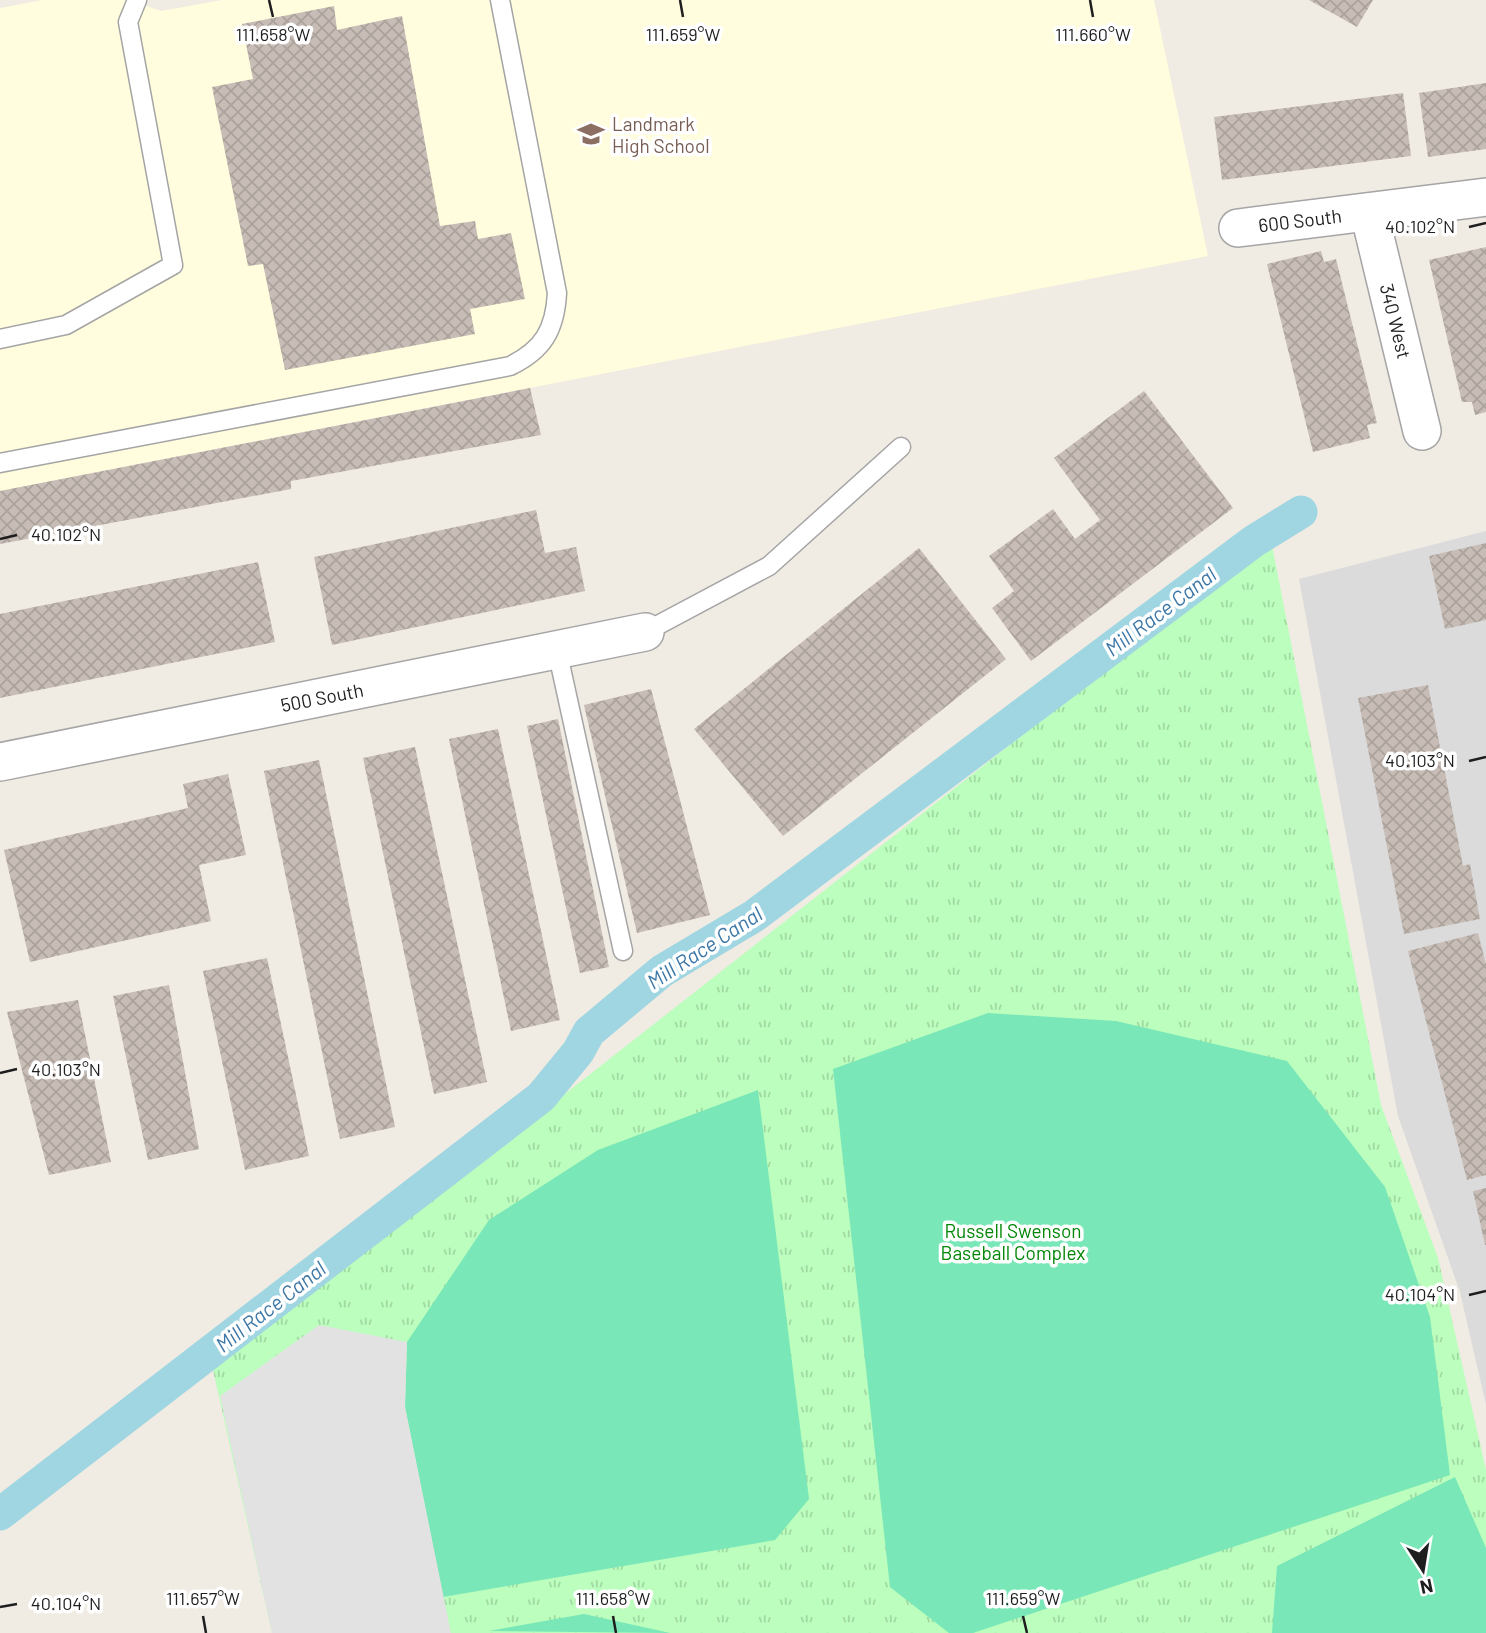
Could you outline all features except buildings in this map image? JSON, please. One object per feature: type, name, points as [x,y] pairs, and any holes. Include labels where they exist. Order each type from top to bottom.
[{"type":"street","name":"600 South","points":[[1238,228],[1486,197]]},
{"type":"street","name":"340 West","points":[[1369,212],[1422,430]]},
{"type":"street","name":"500 South","points":[[0,762],[645,632]]},
{"type":"lane","points":[[0,339],[66,325],[173,265],[128,22],[137,0]]},
{"type":"lane","points":[[0,463],[510,366],[531,355],[548,333],[556,314],[557,293],[500,0]]},
{"type":"lane","points":[[645,632],[769,566],[901,447]]},
{"type":"lane","points":[[557,650],[623,951]]},
{"type":"shaded area","name":"Landmark High School","points":[[42,0],[130,0],[161,11],[222,0],[1154,0],[1208,256],[0,491],[0,8]]},
{"type":"shaded area","points":[[1486,531],[1486,1405],[1460,1292],[1398,1116],[1299,579]]},
{"type":"shaded area","points":[[319,1325],[407,1342],[405,1407],[451,1633],[272,1633],[220,1396]]},
{"type":"green space","name":"Russell Swenson Baseball Complex","points":[[1271,540],[1381,1105],[1438,1258],[1486,1470],[1486,1633],[272,1633],[213,1370]]},
{"type":"green space","points":[[988,1013],[1116,1021],[1287,1061],[1385,1187],[1430,1317],[1450,1475],[973,1633],[949,1633],[890,1587],[833,1069]]},
{"type":"green space","points":[[758,1090],[809,1499],[775,1540],[443,1597],[405,1407],[407,1342],[489,1220],[598,1150]]},
{"type":"green space","points":[[1455,1477],[1486,1548],[1486,1633],[1272,1633],[1277,1566]]},
{"type":"green space","points":[[584,1614],[670,1633],[489,1631]]},
{"type":"waterway","name":"Mill Race Canal","points":[[0,1514],[541,1097],[578,1052],[589,1032],[662,971],[754,916],[1254,541],[1301,512]]},
{"type":"place","name":"Landmark High School","points":[[591,134]]}]
